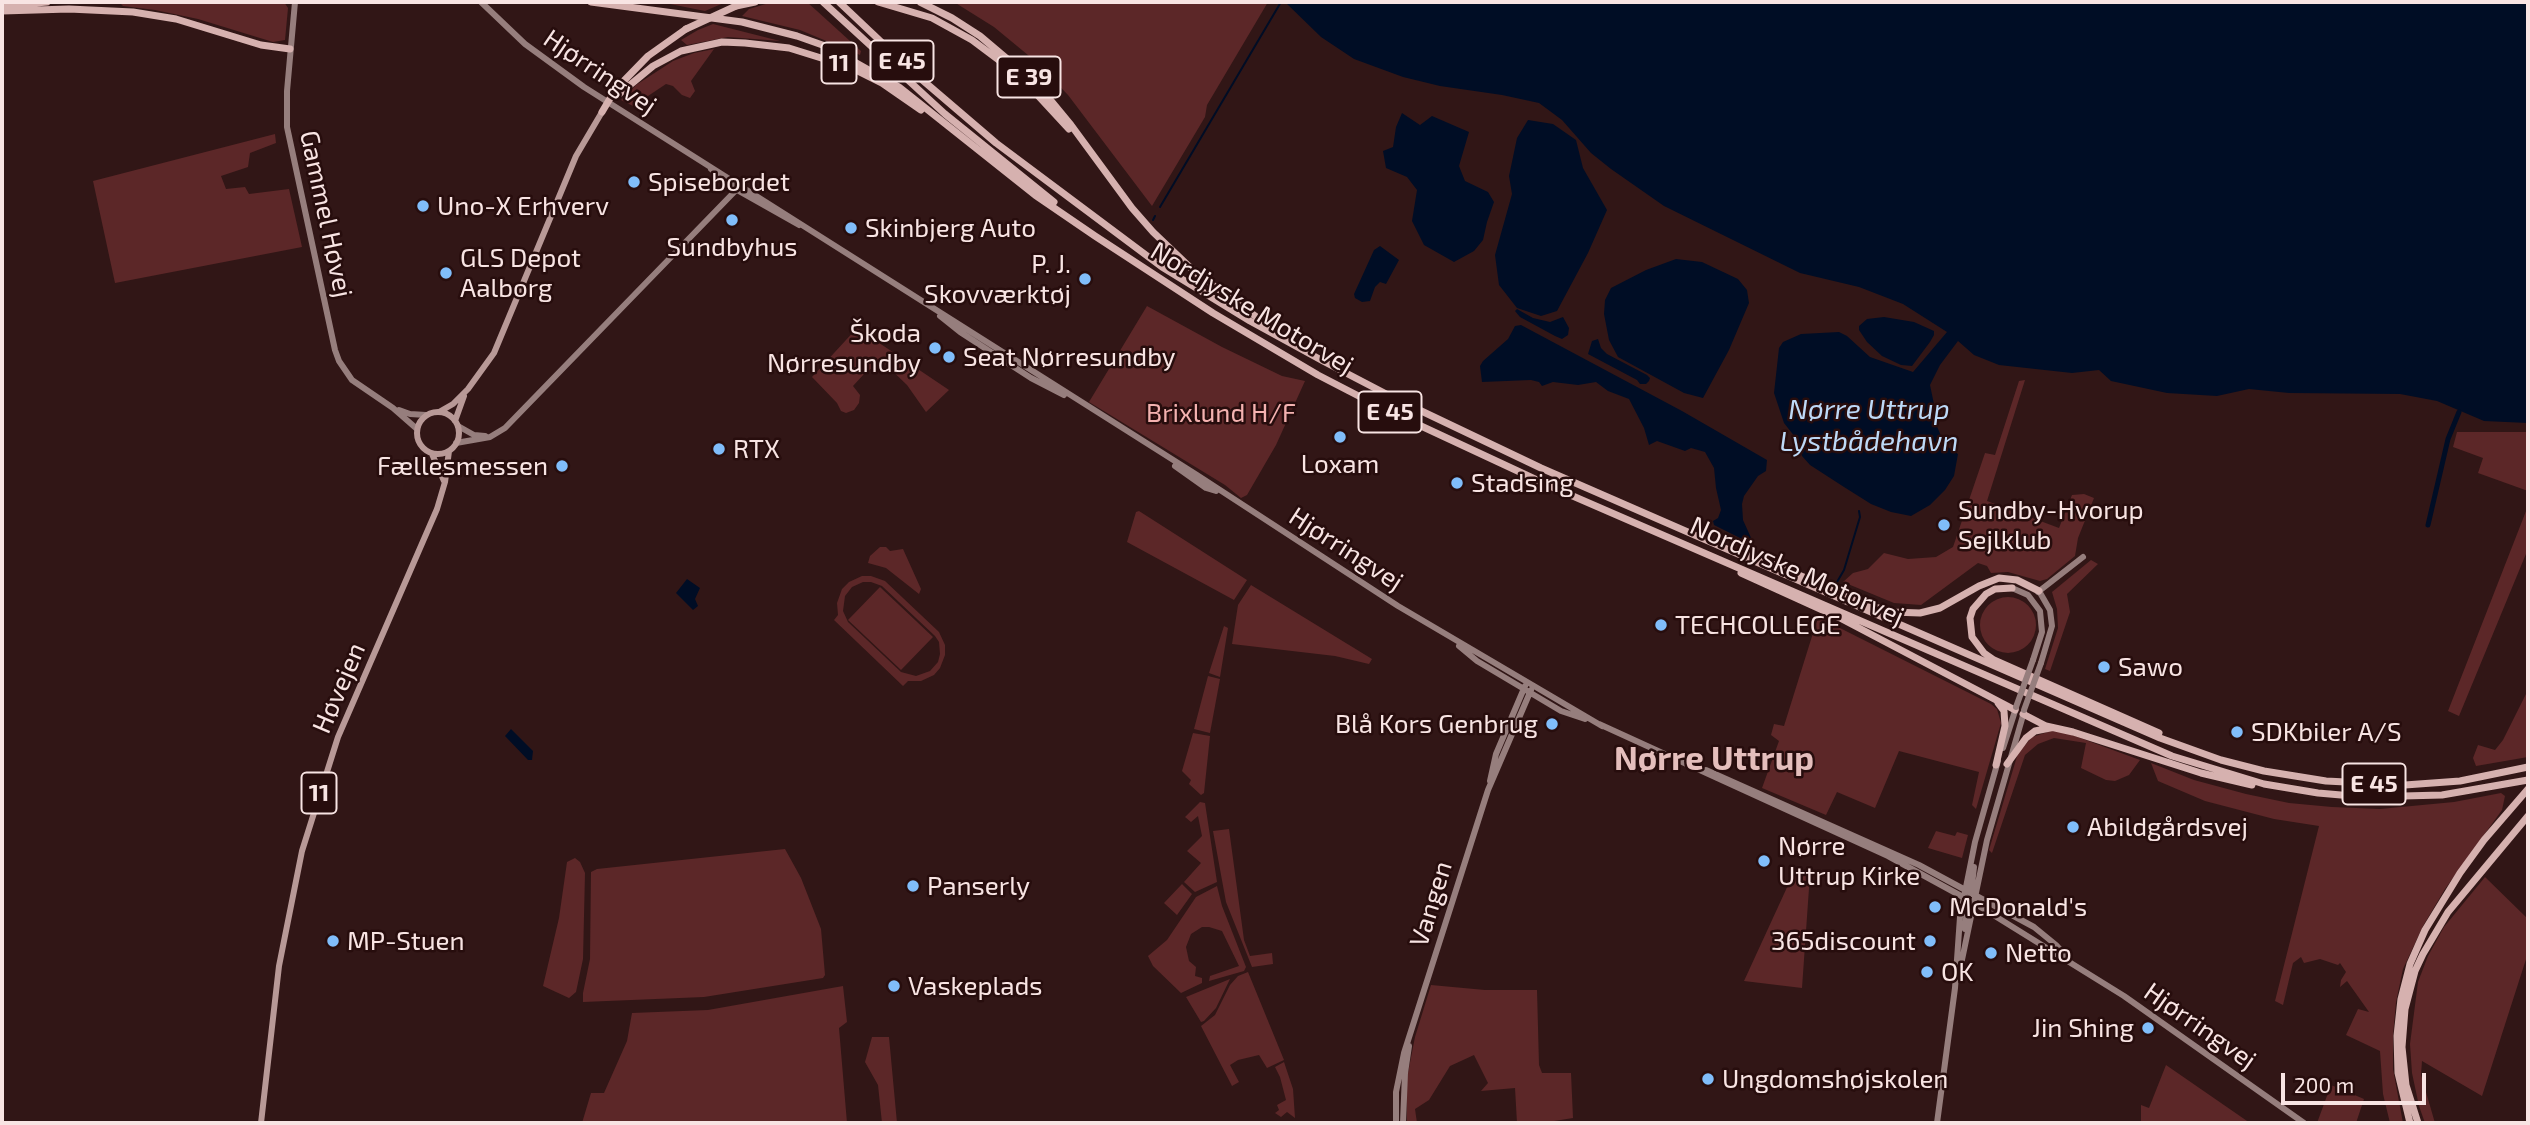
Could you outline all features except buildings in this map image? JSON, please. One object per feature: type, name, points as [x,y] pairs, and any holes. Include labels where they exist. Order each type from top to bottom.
[{"type":"highway","points":[[2,6],[47,2]]},
{"type":"highway","points":[[591,2],[743,22],[828,47],[899,87],[1035,195],[1095,236]]},
{"type":"highway","name":"11","points":[[600,114],[648,56],[686,29],[736,6],[755,2]]},
{"type":"highway","name":"E 45","points":[[823,2],[945,114],[1095,236]]},
{"type":"highway","name":"E 45","points":[[839,2],[913,72],[996,143],[1162,267],[1250,321],[1290,341]]},
{"type":"highway","points":[[878,2],[932,18],[956,30],[1020,76],[1112,181]]},
{"type":"highway","name":"E 39","points":[[920,2],[980,36],[1038,85],[1153,232],[1196,273],[1290,341]]},
{"type":"highway","points":[[2,11],[69,9],[133,12],[176,19],[261,45],[290,49]]},
{"type":"highway","name":"11","points":[[617,92],[666,58],[699,46],[745,43],[789,48],[850,67],[881,83],[1035,195]]},
{"type":"highway","name":"Nordjyske Motorvej","points":[[1095,236],[1213,313],[1318,375],[1376,405],[1506,466],[2172,756],[2237,777],[2318,793],[2403,798],[2481,790],[2528,780]]},
{"type":"highway","name":"Nordjyske Motorvej","points":[[1290,341],[1323,361],[1481,440],[2160,738],[2221,760],[2293,777],[2394,785],[2460,781],[2528,766]]},
{"type":"highway","points":[[1650,516],[1892,612],[1920,613],[1940,608],[1999,578],[2025,582],[2040,593]]},
{"type":"highway","points":[[1704,553],[1757,582],[1840,618],[1995,700],[2016,708]]},
{"type":"highway","points":[[2012,588],[1995,589],[1986,594],[1973,609],[1970,618],[1972,637],[1984,653],[1994,660],[2221,760]]},
{"type":"highway","points":[[1995,700],[2004,711],[2005,718],[1996,765]]},
{"type":"highway","points":[[2024,712],[2054,728],[2236,783],[2292,789]]},
{"type":"highway","points":[[2007,764],[2030,734],[2054,728]]},
{"type":"highway","points":[[2410,1123],[2401,1091],[2397,1036],[2401,999],[2410,964],[2425,930],[2460,873],[2484,840],[2528,789]]},
{"type":"highway","points":[[2418,1123],[2406,1085],[2403,1047],[2406,1009],[2415,971],[2428,943],[2448,912],[2528,816]]},
{"type":"main road","name":"11","points":[[456,443],[459,435],[456,423],[459,404],[494,353],[576,156],[600,114]]},
{"type":"main road","name":"11","points":[[426,415],[439,412],[453,404],[468,389]]},
{"type":"main road","points":[[439,412],[448,414],[456,423]]},
{"type":"main road","points":[[426,415],[417,429],[420,444],[432,454],[444,482]]},
{"type":"main road","points":[[432,454],[449,451],[456,443]]},
{"type":"main road","name":"Høvejen","points":[[261,1123],[285,934],[302,851],[342,726],[437,509],[449,451]]},
{"type":"street","name":"Gammel Høvej","points":[[295,2],[286,107],[287,127],[335,349],[339,361],[352,380],[393,408],[417,429]]},
{"type":"street","name":"Hjørringvej","points":[[481,2],[512,33],[546,61],[705,164],[772,212],[810,230],[928,306],[960,332],[1014,367],[1039,383],[1081,403],[1163,455],[1206,488],[1222,493],[1450,638],[1478,661],[1528,687],[1561,710],[1694,767],[2037,929],[2072,962]]},
{"type":"street","points":[[456,443],[490,437],[505,428],[739,188]]},
{"type":"street","name":"Gammel Høvej","points":[[393,408],[410,414],[426,415]]},
{"type":"street","points":[[456,423],[474,435],[490,437]]},
{"type":"street","points":[[2033,600],[2083,556]]},
{"type":"street","points":[[1937,1123],[1983,811],[1996,765],[2033,660],[2042,624],[2033,600],[2012,588]]},
{"type":"street","points":[[1961,956],[1969,896],[2007,764],[2052,626],[2050,610],[2040,593]]},
{"type":"street","name":"Vangen","points":[[1396,1123],[1399,1072],[1488,790],[1528,687]]},
{"type":"street","points":[[2016,708],[2024,712]]},
{"type":"street","name":"Hjørringvej","points":[[1969,896],[2124,996],[2304,1123]]},
{"type":"street","name":"Vangen","points":[[1403,1123],[1405,1073],[1412,1030]]},
{"type":"green space","points":[[284,2],[288,8],[285,40],[273,42],[198,19],[121,4]]},
{"type":"green space","points":[[660,2],[726,2],[705,11]]},
{"type":"green space","points":[[954,2],[1268,2],[1207,105],[1205,117],[1152,206],[1068,95],[1034,60],[994,27]]},
{"type":"green space","points":[[769,3],[808,3],[861,51],[860,55],[800,30],[742,16],[749,9]]},
{"type":"green space","points":[[713,24],[780,41],[728,37],[687,45],[681,40]]},
{"type":"green space","points":[[714,49],[691,81],[695,91],[690,98],[666,84],[633,106],[621,100],[636,85],[673,61]]},
{"type":"green space","points":[[275,134],[276,143],[250,153],[248,167],[221,176],[226,189],[245,187],[249,194],[289,189],[302,247],[115,283],[93,181]]},
{"type":"green space","name":"Brixlund H/F","points":[[1147,306],[1282,376],[1305,381],[1276,445],[1247,495],[1241,498],[1225,485],[1089,402]]},
{"type":"green space","points":[[857,328],[949,390],[926,412],[907,385],[882,361],[853,386],[860,395],[854,410],[846,413],[841,411],[837,403],[812,377]]},
{"type":"green space","points":[[2025,380],[1987,501],[2059,528],[2072,495],[2084,494],[2094,498],[2078,538],[2075,556],[2047,579],[2040,581],[2008,572],[1991,573],[1987,566],[1978,563],[1921,605],[1894,603],[1843,582],[1853,573],[1868,569],[1884,553],[1908,559],[1936,557],[1953,547],[1985,453],[1995,455],[2019,381]]},
{"type":"green space","points":[[2457,432],[2528,432],[2528,491],[2478,473],[2483,458],[2453,447]]},
{"type":"green space","points":[[2528,506],[2528,549],[2459,716],[2448,711]]},
{"type":"green space","points":[[1139,511],[1247,580],[1234,600],[1127,542],[1136,512]]},
{"type":"green space","points":[[880,547],[886,547],[890,551],[903,549],[921,589],[919,594],[886,568],[868,563],[870,556]]},
{"type":"green space","points":[[2091,560],[2098,564],[2067,594],[2070,612],[2050,671],[2045,669],[2058,628],[2057,609],[2052,592]]},
{"type":"green space","points":[[862,576],[885,581],[939,632],[945,645],[945,655],[934,675],[921,681],[908,681],[903,686],[834,620],[838,615],[837,603],[842,589]],"holes":[[[871,582],[882,586],[939,642],[938,662],[930,671],[916,676],[901,672],[848,622],[843,611],[845,596],[852,587]]]},
{"type":"green space","points":[[1251,585],[1372,659],[1369,664],[1335,656],[1232,644],[1238,605]]},
{"type":"green space","points":[[880,587],[933,637],[901,670],[848,620]]},
{"type":"green space","points":[[2002,597],[2014,597],[2024,601],[2032,609],[2036,625],[2032,641],[2024,649],[2014,653],[2002,653],[1992,649],[1984,641],[1980,631],[1980,619],[1984,609],[1992,601]]},
{"type":"green space","points":[[1818,617],[1997,709],[2001,723],[1976,809],[1972,805],[1979,772],[1899,751],[1875,808],[1837,792],[1826,815],[1762,788],[1779,741],[1771,735],[1774,724],[1784,726]]},
{"type":"green space","points":[[1224,626],[1228,628],[1220,677],[1209,673]]},
{"type":"green space","points":[[1208,676],[1220,679],[1210,733],[1194,729]]},
{"type":"green space","points":[[2528,690],[2528,757],[2476,766],[2473,758],[2478,745],[2495,750],[2503,740]]},
{"type":"green space","points":[[2051,731],[2064,732],[2140,760],[2129,775],[2115,781],[2106,780],[2081,768],[2086,743],[2054,738],[2038,744],[2025,755],[1992,853],[1989,850],[2018,753],[2032,737]]},
{"type":"green space","points":[[1193,733],[1210,736],[1204,793],[1201,795],[1189,784],[1191,780],[1182,771]]},
{"type":"green space","points":[[2151,763],[2194,780],[2289,803],[2380,809],[2454,802],[2501,793],[2505,796],[2502,810],[2445,889],[2423,926],[2403,969],[2396,1002],[2393,1069],[2403,1123],[2390,1123],[2383,1094],[2380,1051],[2346,1035],[2358,1009],[2369,1012],[2347,981],[2340,987],[2346,972],[2340,963],[2338,965],[2320,959],[2304,963],[2301,957],[2293,963],[2283,1005],[2275,1001],[2319,826],[2274,819],[2205,801],[2158,781]]},
{"type":"green space","points":[[1200,802],[1205,803],[1217,882],[1195,892],[1184,882],[1201,863],[1187,851],[1202,836],[1198,816],[1191,822],[1185,817]]},
{"type":"green space","points":[[1229,829],[1244,940],[1250,956],[1272,953],[1273,964],[1252,967],[1226,902],[1213,831]]},
{"type":"green space","points":[[1936,831],[1955,836],[1957,832],[1968,835],[1962,858],[1928,848]]},
{"type":"green space","points":[[785,849],[801,878],[821,929],[825,975],[823,978],[704,997],[583,1002],[590,959],[591,872],[597,869]]},
{"type":"green space","points":[[575,858],[585,873],[583,959],[576,992],[569,998],[543,986],[559,918],[567,862]]},
{"type":"green space","points":[[1795,870],[1810,874],[1802,988],[1744,981]]},
{"type":"green space","points":[[2485,877],[2528,919],[2528,953],[2482,1096],[2422,1061],[2421,1075],[2435,1123],[2425,1123],[2412,1073],[2410,1044],[2418,982],[2444,927]]},
{"type":"green space","points":[[1182,884],[1192,894],[1177,915],[1164,903]]},
{"type":"green space","points":[[1217,886],[1246,967],[1244,971],[1209,981],[1210,976],[1239,966],[1222,931],[1202,927],[1191,934],[1186,947],[1189,961],[1196,967],[1195,976],[1202,978],[1202,983],[1181,993],[1153,966],[1148,956],[1167,940],[1196,897]]},
{"type":"green space","points":[[1248,972],[1284,1060],[1267,1068],[1259,1055],[1238,1060],[1230,1065],[1239,1082],[1232,1086],[1201,1026],[1215,1015],[1230,985],[1238,976]]},
{"type":"green space","points":[[1230,979],[1216,1008],[1201,1022],[1186,997]]},
{"type":"green space","points":[[1431,985],[1485,990],[1537,990],[1539,1065],[1542,1073],[1571,1073],[1573,1118],[1542,1123],[1517,1123],[1515,1088],[1481,1091],[1488,1083],[1474,1055],[1450,1066],[1429,1100],[1415,1109],[1417,1123],[1407,1123],[1407,1078],[1415,1037]]},
{"type":"green space","points":[[843,986],[847,1022],[839,1028],[847,1123],[582,1123],[591,1093],[604,1093],[627,1041],[632,1013],[708,1010]]},
{"type":"green space","points":[[872,1037],[889,1037],[897,1123],[882,1123],[878,1085],[865,1062]]},
{"type":"green space","points":[[1284,1062],[1293,1089],[1295,1118],[1287,1112],[1281,1117],[1275,1113],[1279,1110],[1277,1105],[1286,1100],[1275,1067]]},
{"type":"green space","points":[[2166,1065],[2250,1123],[2141,1123],[2141,1105],[2149,1108]]},
{"type":"green space","points":[[2331,1085],[2364,1099],[2356,1123],[2317,1123]]},
{"type":"water","name":"Nørre Uttrup Lystbådehavn","points":[[1285,2],[2528,2],[2528,423],[2484,421],[2437,401],[2400,394],[2289,393],[2249,389],[2217,396],[2167,393],[2111,381],[2099,370],[2072,373],[1999,365],[1974,355],[1958,341],[1940,365],[1930,385],[1935,409],[1938,409],[1935,422],[1945,445],[1958,454],[1954,476],[1930,505],[1911,516],[1891,512],[1871,504],[1810,465],[1802,456],[1795,437],[1784,423],[1774,393],[1779,348],[1783,342],[1801,334],[1839,332],[1870,357],[1913,372],[1947,332],[1903,304],[1859,287],[1800,273],[1664,206],[1591,153],[1562,120],[1539,103],[1440,86],[1403,77],[1354,59],[1321,37]]},
{"type":"water","points":[[1402,113],[1420,125],[1432,116],[1469,132],[1459,166],[1465,181],[1488,192],[1494,202],[1483,240],[1474,251],[1454,262],[1424,245],[1412,221],[1417,190],[1407,177],[1386,168],[1383,151],[1393,147],[1396,127]]},
{"type":"water","points":[[1528,120],[1553,124],[1576,140],[1583,168],[1607,210],[1557,311],[1541,316],[1517,308],[1499,285],[1495,255],[1512,194],[1509,176],[1517,138]]},
{"type":"water","points":[[1380,246],[1399,260],[1386,284],[1380,282],[1370,301],[1362,302],[1355,298],[1354,294],[1374,250]]},
{"type":"water","points":[[1676,259],[1702,262],[1738,279],[1747,290],[1749,303],[1729,350],[1703,398],[1684,393],[1618,357],[1609,340],[1604,314],[1605,300],[1611,288],[1646,270]]},
{"type":"water","points":[[1517,309],[1533,318],[1550,322],[1563,317],[1569,328],[1568,335],[1562,339],[1555,336],[1520,317],[1515,311]]},
{"type":"water","points":[[1884,317],[1914,322],[1934,331],[1930,342],[1912,366],[1901,365],[1882,356],[1859,330],[1859,326],[1867,319]]},
{"type":"water","points":[[1521,325],[1767,460],[1766,471],[1758,476],[1744,496],[1742,504],[1743,520],[1752,540],[1748,542],[1714,525],[1713,521],[1718,518],[1721,510],[1714,468],[1705,452],[1691,448],[1685,451],[1657,441],[1649,445],[1644,428],[1629,399],[1608,391],[1596,382],[1578,385],[1553,382],[1542,386],[1531,380],[1482,382],[1480,366],[1483,361],[1508,339],[1515,326]]},
{"type":"water","points":[[1598,339],[1607,354],[1647,375],[1649,381],[1640,384],[1588,354],[1592,341]]},
{"type":"water","points":[[687,579],[700,588],[695,599],[698,606],[693,610],[676,593]]},
{"type":"water","points":[[511,729],[533,751],[532,760],[528,760],[505,736]]},
{"type":"waterway","points":[[1160,207],[1281,2]]},
{"type":"waterway","points":[[1153,220],[1155,216]]},
{"type":"waterway","points":[[2428,525],[2448,439],[2459,412]]},
{"type":"waterway","points":[[1837,582],[1844,570],[1860,517],[1859,511]]},
{"type":"place","name":"Spisebordet","points":[[634,182]]},
{"type":"place","name":"Uno-X Erhverv","points":[[423,206]]},
{"type":"place","name":"Sundbyhus","points":[[732,220]]},
{"type":"place","name":"Skinbjerg Auto","points":[[851,228]]},
{"type":"place","name":"GLS Depot Aalborg","points":[[446,273]]},
{"type":"place","name":"P. J. Skovværktøj","points":[[1085,279]]},
{"type":"place","name":"Škoda Nørresundby","points":[[935,348]]},
{"type":"place","name":"Seat Nørresundby","points":[[949,357]]},
{"type":"place","name":"Loxam","points":[[1340,437]]},
{"type":"place","name":"RTX","points":[[719,449]]},
{"type":"place","name":"Fællesmessen","points":[[562,466]]},
{"type":"place","name":"Stadsing","points":[[1457,483]]},
{"type":"place","name":"Sundby-Hvorup Sejlklub","points":[[1944,525]]},
{"type":"place","name":"TECHCOLLEGE","points":[[1661,625]]},
{"type":"place","name":"Sawo","points":[[2104,667]]},
{"type":"place","name":"Blå Kors Genbrug","points":[[1552,724]]},
{"type":"place","name":"SDKbiler A/S","points":[[2237,732]]},
{"type":"place","name":"Abildgårdsvej","points":[[2073,827]]},
{"type":"place","name":"Nørre Uttrup Kirke","points":[[1764,861]]},
{"type":"place","name":"Panserly","points":[[913,886]]},
{"type":"place","name":"McDonald's","points":[[1935,907]]},
{"type":"place","name":"MP-Stuen","points":[[333,941]]},
{"type":"place","name":"365discount","points":[[1930,941]]},
{"type":"place","name":"Netto","points":[[1991,953]]},
{"type":"place","name":"OK","points":[[1927,972]]},
{"type":"place","name":"Vaskeplads","points":[[894,986]]},
{"type":"place","name":"Jin Shing","points":[[2148,1028]]},
{"type":"place","name":"Ungdomshøjskolen","points":[[1708,1079]]},
{"type":"district","name":"Nørre Uttrup","points":[[1714,759]]}]
